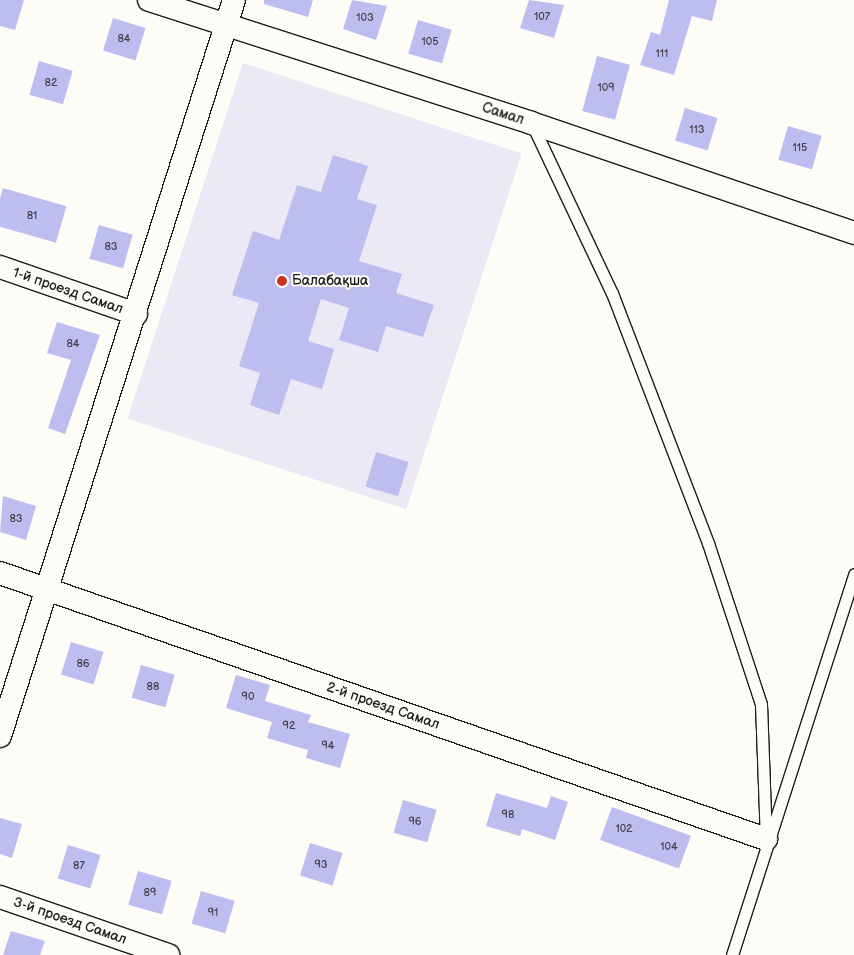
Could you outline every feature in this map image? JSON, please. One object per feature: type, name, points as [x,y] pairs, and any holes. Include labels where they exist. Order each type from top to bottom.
[{"type":"street","name":"Самал","points":[[150,0],[225,26],[531,122],[854,233]]},
{"type":"street","points":[[0,736],[49,589],[234,0]]},
{"type":"street","name":"1-й проезд Самал","points":[[0,267],[136,314]]},
{"type":"street","name":"2-й проезд Самал","points":[[0,573],[766,839]]},
{"type":"street","name":"3-й проезд Самал","points":[[0,897],[168,955]]},
{"type":"lane","points":[[531,122],[612,292],[708,543],[761,704],[766,839]]},
{"type":"lane","points":[[732,955],[766,839],[854,574]]},
{"type":"shaded area","points":[[243,63],[522,154],[406,509],[127,419]]},
{"type":"building","points":[[0,0],[24,0],[15,30],[0,26]]},
{"type":"building","points":[[264,0],[313,0],[308,17],[264,4]]},
{"type":"building","points":[[352,0],[387,6],[376,40],[343,29]]},
{"type":"building","points":[[529,0],[564,5],[554,38],[520,28]]},
{"type":"building","points":[[669,0],[717,0],[712,21],[692,16],[674,75],[640,65],[651,32],[660,35]]},
{"type":"building","points":[[113,18],[146,28],[136,60],[103,51]]},
{"type":"building","points":[[418,20],[452,30],[442,63],[408,54]]},
{"type":"building","points":[[597,56],[630,65],[615,120],[582,111]]},
{"type":"building","points":[[39,61],[73,71],[63,104],[29,95]]},
{"type":"building","points":[[685,108],[718,118],[708,150],[675,141]]},
{"type":"building","points":[[788,126],[822,136],[812,169],[778,160]]},
{"type":"building","name":"Балабақша","points":[[333,155],[368,166],[357,199],[377,205],[359,261],[402,274],[396,293],[434,305],[423,337],[386,326],[378,352],[339,340],[349,308],[321,299],[308,341],[334,349],[322,389],[291,379],[279,415],[250,405],[260,373],[239,366],[259,303],[232,295],[253,231],[279,240],[297,185],[321,192]]},
{"type":"building","points":[[3,188],[66,206],[56,243],[0,227],[0,198]]},
{"type":"building","points":[[99,225],[133,235],[123,268],[89,259]]},
{"type":"building","points":[[57,322],[100,335],[65,434],[48,428],[71,360],[47,353]]},
{"type":"building","points":[[376,452],[409,462],[398,496],[365,486]]},
{"type":"building","points":[[3,496],[36,506],[26,540],[0,532]]},
{"type":"building","points":[[71,642],[104,652],[94,684],[61,675]]},
{"type":"building","points":[[141,665],[175,675],[165,707],[132,698]]},
{"type":"building","points":[[236,675],[270,685],[265,701],[311,715],[308,722],[350,734],[340,768],[306,758],[308,750],[267,738],[272,722],[226,708]]},
{"type":"building","points":[[496,793],[547,808],[551,796],[568,802],[555,840],[522,829],[520,836],[486,826]]},
{"type":"building","points":[[403,800],[437,810],[427,842],[394,833]]},
{"type":"building","points":[[612,807],[691,836],[679,869],[600,840]]},
{"type":"building","points":[[0,818],[22,824],[12,858],[0,854]]},
{"type":"building","points":[[310,843],[343,853],[333,885],[300,876]]},
{"type":"building","points":[[68,845],[101,855],[90,888],[58,878]]},
{"type":"building","points":[[138,871],[172,881],[162,914],[128,905]]},
{"type":"building","points":[[201,891],[235,901],[225,933],[192,924]]},
{"type":"building","points":[[11,931],[45,941],[40,955],[3,955]]},
{"type":"place","name":"Балабақша","points":[[282,281]]}]
